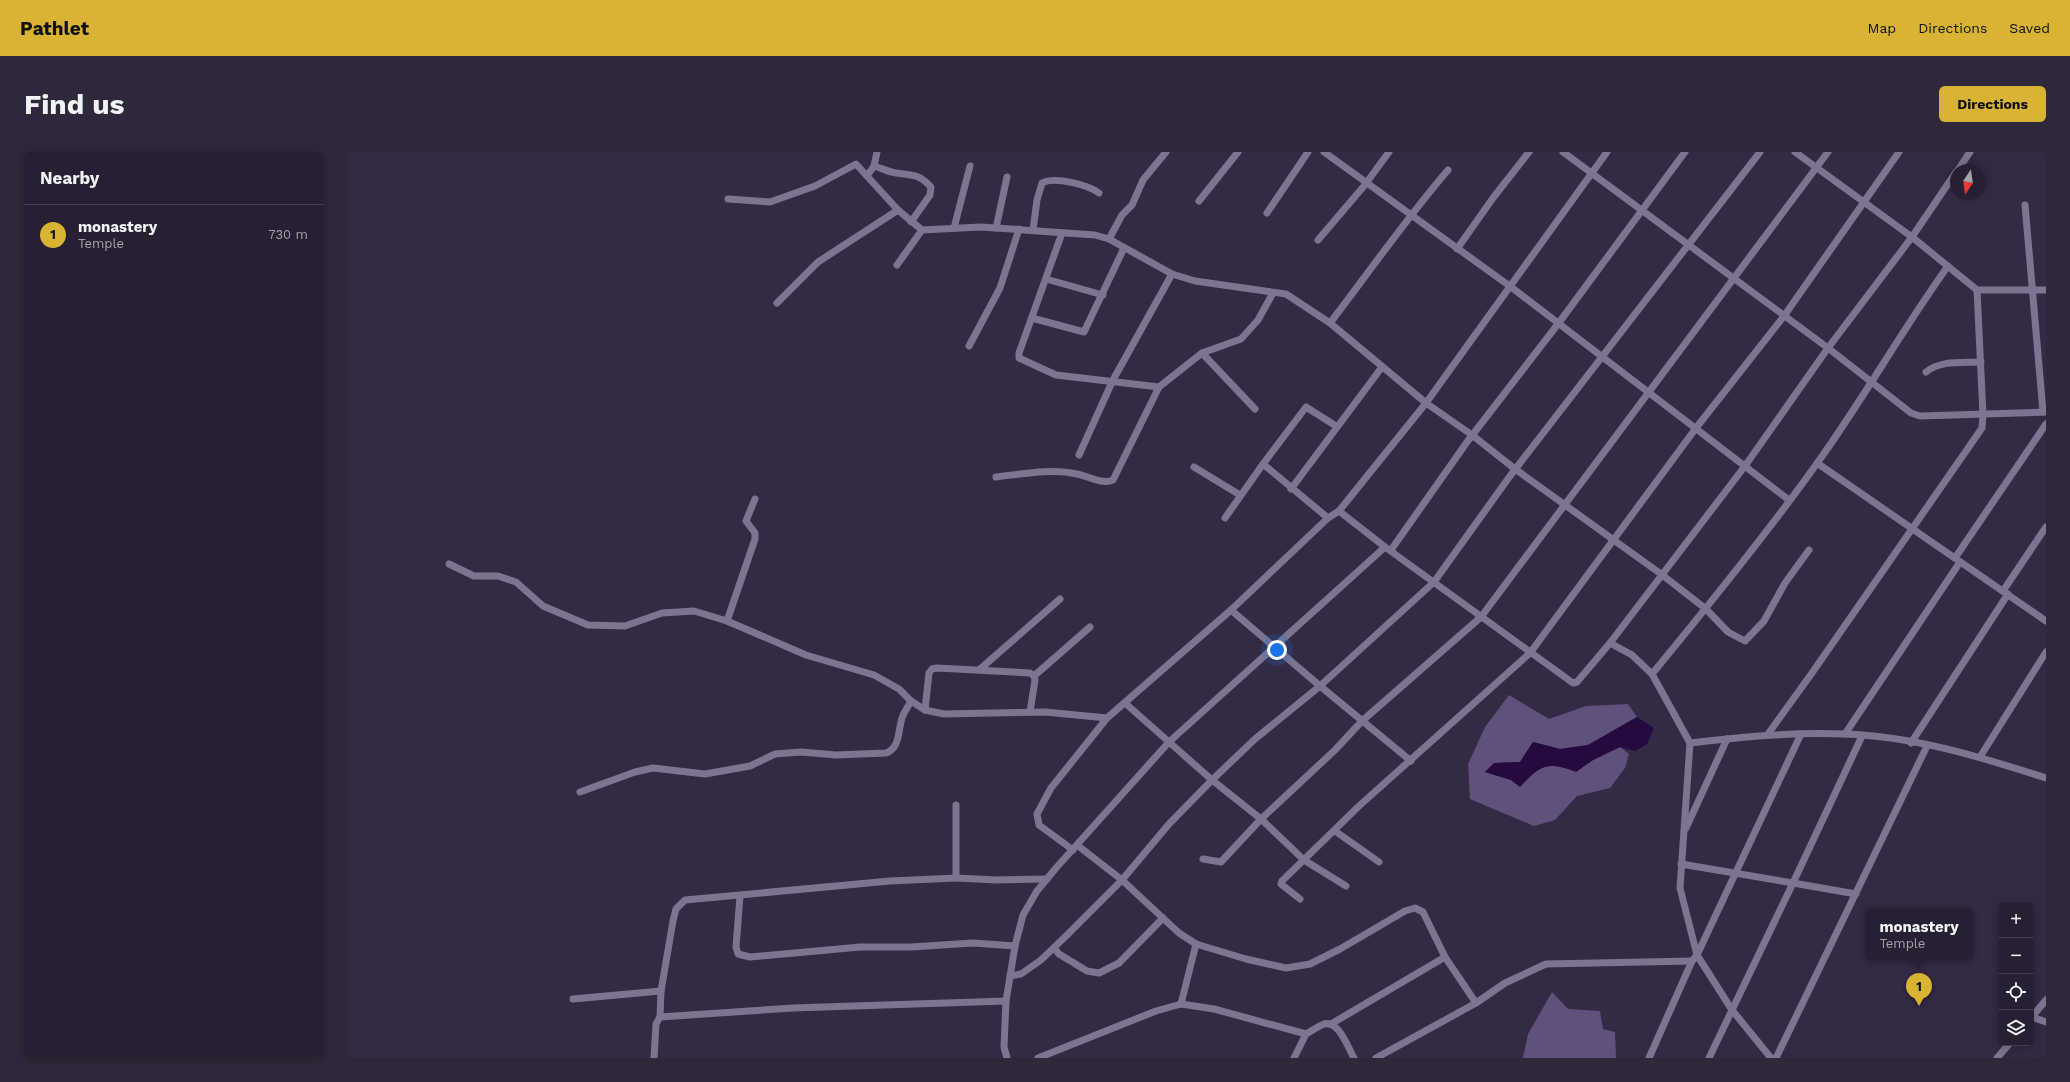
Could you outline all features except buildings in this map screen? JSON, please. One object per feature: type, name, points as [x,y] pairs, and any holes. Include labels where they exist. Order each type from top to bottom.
[{"type":"street","points":[[867,176],[874,166],[878,152]]},
{"type":"street","points":[[1109,240],[1122,215],[1132,205],[1143,180],[1166,152]]},
{"type":"street","points":[[1199,201],[1238,152]]},
{"type":"street","points":[[1267,214],[1308,152]]},
{"type":"street","points":[[1324,152],[1511,287],[1789,500]]},
{"type":"street","points":[[1318,240],[1367,184],[1389,152]]},
{"type":"street","points":[[1457,249],[1493,198],[1529,152]]},
{"type":"street","points":[[1563,152],[1828,348],[1904,409],[1920,416],[2045,412],[2032,290],[2025,205]]},
{"type":"street","points":[[1476,1003],[1445,957],[1422,912],[1415,908],[1405,910],[1340,949],[1310,964],[1286,968],[1246,959],[1196,944],[1179,933],[1122,880],[1039,825],[1037,814],[1051,788],[1107,718],[1231,610],[1328,518],[1339,511],[1426,403],[1607,152]]},
{"type":"street","points":[[1008,1058],[1004,1040],[1006,1001],[1015,946],[1023,915],[1037,891],[1170,742],[1274,647],[1388,549],[1472,435],[1643,212],[1685,152]]},
{"type":"street","points":[[1010,976],[1021,974],[1054,948],[1122,880],[1169,824],[1212,780],[1255,739],[1320,686],[1434,582],[1516,469],[1603,358],[1760,152]]},
{"type":"street","points":[[1795,152],[1818,167],[1864,204],[1912,237],[1977,290],[2046,290]]},
{"type":"street","points":[[1203,859],[1221,862],[1261,818],[1335,750],[1362,720],[1481,616],[1828,152]]},
{"type":"street","points":[[1300,898],[1281,884],[1359,806],[1530,653],[1696,428],[1784,316],[1899,152]]},
{"type":"street","points":[[1962,164],[1970,152]]},
{"type":"street","points":[[728,199],[770,202],[815,186],[856,164],[898,210],[922,230],[996,228],[1095,235],[1109,240],[1172,274],[1195,282],[1286,294],[1330,323],[1426,403],[1661,574],[1706,609],[1728,632],[1745,641],[1764,622],[1785,583],[1809,550]]},
{"type":"street","points":[[874,166],[895,173],[910,173],[924,179],[931,187],[930,195],[911,222]]},
{"type":"street","points":[[954,228],[970,166]]},
{"type":"street","points":[[1330,323],[1375,265],[1411,214],[1448,170]]},
{"type":"street","points":[[996,228],[1007,177]]},
{"type":"street","points":[[1033,230],[1037,200],[1042,183],[1047,180],[1079,184],[1091,188],[1099,193]]},
{"type":"street","points":[[1339,511],[1388,549],[1530,653],[1573,683],[1577,682],[1610,643],[1661,574],[1745,466],[1828,348],[1912,237],[1950,181]]},
{"type":"street","points":[[777,303],[818,262],[898,210]]},
{"type":"street","points":[[897,265],[922,230]]},
{"type":"street","points":[[969,346],[1000,288],[1018,230]]},
{"type":"street","points":[[1062,233],[1019,358],[1056,375],[1113,380],[1159,387]]},
{"type":"street","points":[[1032,318],[1084,332],[1103,295],[1124,248]]},
{"type":"street","points":[[1652,674],[1706,609],[1817,463],[1872,384],[1912,317],[1948,266]]},
{"type":"street","points":[[1079,454],[1113,380],[1172,274]]},
{"type":"street","points":[[1046,280],[1103,295]]},
{"type":"street","points":[[1768,734],[1982,428],[1983,415],[1977,290]]},
{"type":"street","points":[[996,476],[1046,472],[1076,473],[1105,482],[1113,480],[1159,387],[1202,353],[1241,339],[1258,320],[1273,293]]},
{"type":"street","points":[[1202,353],[1255,408]]},
{"type":"street","points":[[1926,372],[1935,365],[1980,362]]},
{"type":"street","points":[[1291,489],[1336,426],[1382,367]]},
{"type":"street","points":[[1225,518],[1240,495],[1306,408],[1336,426]]},
{"type":"street","points":[[1845,734],[2046,424]]},
{"type":"street","points":[[1817,463],[2046,621]]},
{"type":"street","points":[[1263,464],[1291,489],[1328,518]]},
{"type":"street","points":[[1194,467],[1240,495]]},
{"type":"street","points":[[727,621],[755,538],[755,533],[746,521],[755,499]]},
{"type":"street","points":[[1911,743],[2046,527]]},
{"type":"street","points":[[449,564],[474,576],[498,576],[516,582],[543,606],[588,625],[625,626],[662,613],[694,611],[727,621],[806,655],[874,675],[899,689],[911,701],[925,710],[944,714],[1030,712],[1107,718]]},
{"type":"street","points":[[979,670],[1060,599]]},
{"type":"street","points":[[1231,610],[1410,761]]},
{"type":"street","points":[[1030,712],[1034,676],[1090,627]]},
{"type":"street","points":[[1610,643],[1632,655],[1652,674],[1690,743],[1680,888],[1697,955],[1732,1010],[1771,1058]]},
{"type":"street","points":[[1980,757],[2046,652]]},
{"type":"street","points":[[925,710],[930,673],[932,670],[979,670],[1030,673],[1034,676]]},
{"type":"street","points":[[580,792],[635,772],[653,768],[705,774],[750,766],[775,754],[801,752],[836,755],[886,753],[892,751],[896,745],[902,717],[911,701]]},
{"type":"street","points":[[1125,703],[1212,780],[1261,818],[1304,860],[1346,886]]},
{"type":"street","points":[[1690,743],[1768,734],[1845,734],[1911,743],[1980,757],[2046,778]]},
{"type":"street","points":[[1648,1058],[1692,961],[1697,955],[1801,734]]},
{"type":"street","points":[[1709,1058],[1862,736]]},
{"type":"street","points":[[1684,832],[1727,739]]},
{"type":"street","points":[[1776,1058],[1927,746]]},
{"type":"street","points":[[956,805],[956,878]]},
{"type":"street","points":[[1335,831],[1379,862]]},
{"type":"street","points":[[1681,864],[1856,894]]},
{"type":"street","points":[[654,1058],[656,1024],[660,1017],[661,991],[676,909],[685,900],[890,882],[956,878],[998,880],[1047,879]]},
{"type":"street","points":[[740,896],[736,947],[738,954],[742,956],[771,957],[804,951],[860,947],[911,947],[973,943],[1015,946]]},
{"type":"street","points":[[1054,948],[1059,954],[1087,971],[1100,973],[1119,964],[1164,918]]},
{"type":"street","points":[[1181,1004],[1196,944]]},
{"type":"street","points":[[1294,1058],[1306,1034],[1324,1024],[1331,1024],[1445,957]]},
{"type":"street","points":[[1376,1058],[1476,1003],[1505,983],[1546,964],[1692,961]]},
{"type":"street","points":[[573,999],[661,991]]},
{"type":"street","points":[[2034,1015],[2046,1000]]},
{"type":"street","points":[[660,1017],[793,1008],[1006,1001]]},
{"type":"street","points":[[1038,1058],[1156,1011],[1181,1004],[1214,1009],[1306,1034]]},
{"type":"street","points":[[2034,1018],[2046,1022]]},
{"type":"street","points":[[1331,1024],[1336,1027],[1354,1058]]},
{"type":"street","points":[[1997,1058],[2007,1046]]},
{"type":"shaded area","points":[[1509,695],[1549,719],[1586,706],[1628,704],[1637,717],[1588,745],[1560,749],[1533,742],[1520,762],[1494,763],[1485,772],[1511,780],[1520,786],[1539,769],[1558,766],[1576,771],[1593,760],[1620,747],[1629,754],[1625,768],[1610,788],[1577,796],[1555,820],[1534,826],[1470,799],[1468,764],[1485,727]]},
{"type":"shaded area","points":[[1637,717],[1654,728],[1647,744],[1635,751],[1620,747],[1593,760],[1576,772],[1558,767],[1545,767],[1533,774],[1520,787],[1511,780],[1485,772],[1494,763],[1520,762],[1533,742],[1560,749],[1588,745]]},
{"type":"shaded area","points":[[1552,992],[1568,1009],[1600,1011],[1603,1029],[1615,1032],[1616,1058],[1523,1058],[1528,1034]]},
{"type":"place","name":"monastery","points":[[1919,1006]]}]
